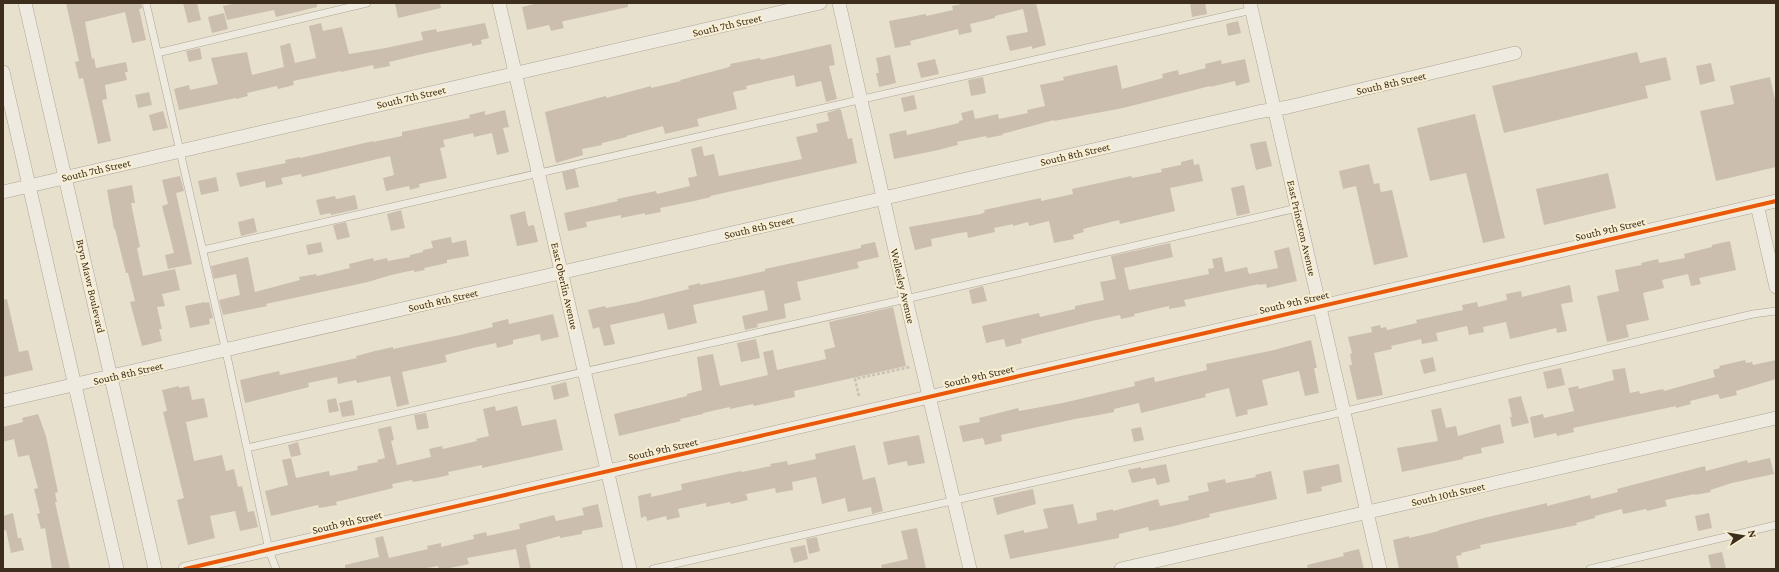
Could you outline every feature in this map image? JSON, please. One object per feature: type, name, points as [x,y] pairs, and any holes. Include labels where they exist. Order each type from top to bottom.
[{"type":"street","name":"Bryn Mawr Boulevard","points":[[25,3],[112,376],[155,569]]},
{"type":"street","name":"East Oberlin Avenue","points":[[499,3],[630,569]]},
{"type":"street","name":"South 7th Street","points":[[3,192],[820,3]]},
{"type":"street","name":"Wellesley Avenue","points":[[839,3],[906,299],[970,569]]},
{"type":"street","name":"East Princeton Avenue","points":[[1251,6],[1273,108],[1380,569]]},
{"type":"street","name":"South 8th Street","points":[[3,401],[1273,108],[1288,107],[1515,53]]},
{"type":"street","points":[[3,72],[116,569]]},
{"type":"street","name":"South 9th Street","points":[[185,569],[1776,200]]},
{"type":"street","points":[[1757,205],[1776,287]]},
{"type":"street","name":"South 10th Street","points":[[1121,569],[1776,418]]},
{"type":"lane","points":[[146,3],[203,250],[269,550],[276,569]]},
{"type":"lane","points":[[157,53],[367,3]]},
{"type":"lane","points":[[203,250],[538,171],[860,99],[1251,6]]},
{"type":"lane","points":[[247,448],[906,299],[1297,208]]},
{"type":"lane","points":[[653,569],[1344,411],[1753,314],[1776,311]]},
{"type":"lane","points":[[1590,569],[1776,526]]},
{"type":"path","points":[[859,396],[855,379],[907,368]]},
{"type":"building","points":[[66,3],[141,3],[142,8],[139,9],[146,40],[132,43],[125,12],[85,22],[92,59],[94,58],[96,68],[126,62],[128,72],[125,72],[127,80],[105,85],[107,99],[102,100],[111,141],[98,144],[83,78],[79,79],[75,62],[79,61]]},
{"type":"building","points":[[183,3],[197,3],[201,20],[188,23]]},
{"type":"building","points":[[237,3],[317,3],[317,7],[276,17],[274,10],[227,20],[223,6]]},
{"type":"building","points":[[395,3],[440,3],[441,8],[398,18]]},
{"type":"building","points":[[538,3],[628,3],[628,7],[564,21],[562,22],[564,28],[551,31],[549,25],[527,30],[522,7]]},
{"type":"building","points":[[967,3],[1036,3],[1046,45],[1032,49],[1032,46],[1010,51],[1006,36],[1028,32],[1023,9],[970,24],[972,32],[959,35],[958,29],[910,41],[911,45],[895,48],[889,21],[926,14],[926,16],[953,10],[952,6]]},
{"type":"building","points":[[1190,3],[1205,3],[1207,14],[1192,17]]},
{"type":"building","points":[[224,13],[228,29],[212,33],[208,17]]},
{"type":"building","points":[[1238,21],[1241,33],[1228,36],[1226,24]]},
{"type":"building","points":[[321,23],[323,31],[342,27],[349,54],[423,40],[421,32],[436,29],[437,32],[485,23],[489,38],[481,40],[482,44],[472,46],[472,43],[389,62],[390,66],[374,69],[373,65],[293,81],[294,85],[278,89],[277,86],[247,93],[248,96],[236,99],[179,110],[174,89],[189,85],[190,90],[218,84],[211,58],[247,52],[252,75],[284,67],[280,46],[290,43],[295,63],[316,58],[309,26]]},
{"type":"building","points":[[831,44],[835,65],[829,66],[837,99],[826,102],[821,81],[796,87],[794,75],[746,86],[747,89],[733,92],[737,109],[697,119],[699,126],[665,134],[663,126],[602,143],[602,145],[582,149],[583,155],[556,163],[545,112],[606,96],[606,98],[651,86],[651,88],[681,81],[680,80],[726,68],[731,66],[730,64],[760,58],[761,60]]},
{"type":"building","points":[[200,48],[202,59],[189,62],[186,51]]},
{"type":"building","points":[[1637,52],[1640,63],[1666,57],[1671,80],[1645,86],[1648,98],[1504,133],[1492,86]]},
{"type":"building","points":[[890,55],[896,83],[879,87],[876,73],[879,73],[876,58]]},
{"type":"building","points":[[935,59],[939,74],[921,78],[917,63]]},
{"type":"building","points":[[1245,59],[1250,82],[1236,86],[1235,81],[1210,86],[1123,108],[1054,120],[1002,134],[1003,135],[987,138],[986,136],[957,142],[958,145],[894,159],[889,134],[906,130],[907,135],[959,123],[959,121],[963,120],[961,113],[973,110],[975,119],[998,114],[999,119],[1028,113],[1027,110],[1045,106],[1040,85],[1064,80],[1063,77],[1117,65],[1122,89],[1163,78],[1162,74],[1178,70],[1179,75],[1206,68],[1205,64],[1221,60],[1222,64]]},
{"type":"building","points":[[1711,63],[1715,81],[1700,85],[1696,66]]},
{"type":"building","points":[[983,77],[986,93],[971,96],[968,80]]},
{"type":"building","points":[[1770,77],[1776,104],[1776,167],[1716,181],[1700,111],[1734,104],[1730,86]]},
{"type":"building","points":[[149,92],[152,105],[138,108],[135,95]]},
{"type":"building","points":[[914,95],[917,109],[904,112],[901,98]]},
{"type":"building","points":[[839,109],[841,110],[848,139],[852,138],[857,163],[660,208],[661,212],[645,215],[645,213],[621,218],[621,215],[586,222],[587,227],[568,231],[564,213],[618,201],[617,199],[656,191],[657,194],[690,186],[688,178],[697,176],[691,149],[702,146],[704,156],[714,154],[719,176],[802,159],[796,137],[818,132],[816,124],[829,121],[827,113]]},
{"type":"building","points":[[505,110],[509,127],[503,128],[509,152],[497,155],[492,133],[474,137],[473,133],[443,140],[445,147],[440,148],[447,178],[419,184],[420,187],[410,190],[409,186],[386,191],[383,178],[394,175],[390,156],[302,177],[301,174],[281,178],[283,184],[266,188],[265,181],[240,187],[236,173],[286,163],[285,160],[402,136],[402,132],[470,118],[469,115],[485,111],[485,115]]},
{"type":"building","points":[[163,111],[168,128],[153,131],[149,115]]},
{"type":"building","points":[[1475,114],[1505,238],[1483,243],[1466,173],[1430,181],[1417,128]]},
{"type":"building","points":[[1266,141],[1272,166],[1256,170],[1250,144]]},
{"type":"building","points":[[1193,159],[1194,165],[1199,164],[1203,181],[1170,188],[1175,211],[1120,224],[1119,220],[1083,229],[1084,232],[1073,235],[1074,239],[1054,243],[1049,221],[1029,226],[1028,222],[1013,226],[1013,224],[994,228],[995,232],[968,238],[967,232],[931,239],[932,246],[915,250],[909,227],[981,214],[985,212],[984,210],[1041,198],[1041,201],[1073,194],[1072,189],[1131,176],[1132,178],[1162,172],[1161,169],[1181,165],[1181,162]]},
{"type":"building","points":[[1369,164],[1374,184],[1379,183],[1381,192],[1392,190],[1408,257],[1374,265],[1356,186],[1343,189],[1339,171]]},
{"type":"building","points":[[575,169],[579,187],[566,190],[562,172]]},
{"type":"building","points":[[1608,173],[1616,208],[1544,225],[1536,189]]},
{"type":"building","points":[[180,176],[184,191],[176,193],[192,264],[168,269],[165,255],[174,253],[162,206],[168,204],[162,180]]},
{"type":"building","points":[[216,177],[219,191],[201,195],[198,181]]},
{"type":"building","points":[[132,185],[135,203],[131,203],[140,247],[137,248],[143,276],[175,269],[180,290],[162,294],[165,306],[157,307],[162,329],[159,329],[162,341],[142,346],[130,302],[135,301],[114,229],[107,190]]},
{"type":"building","points":[[1244,185],[1250,213],[1237,216],[1231,188]]},
{"type":"building","points":[[355,195],[358,209],[331,215],[330,213],[320,215],[316,200],[335,196],[336,199]]},
{"type":"building","points":[[401,210],[405,228],[391,231],[387,214]]},
{"type":"building","points":[[525,211],[528,226],[534,225],[538,242],[517,246],[510,215]]},
{"type":"building","points":[[254,218],[257,232],[241,236],[238,222]]},
{"type":"building","points":[[346,222],[350,237],[337,240],[333,225]]},
{"type":"building","points":[[451,237],[452,243],[466,240],[469,256],[447,260],[447,263],[424,268],[425,270],[414,272],[414,270],[391,275],[368,282],[223,315],[219,300],[240,295],[236,274],[214,279],[211,266],[248,257],[255,292],[300,280],[299,277],[316,274],[317,276],[350,268],[349,264],[373,258],[374,261],[387,258],[388,261],[410,257],[410,255],[433,248],[431,241]]},
{"type":"building","points":[[1730,241],[1736,270],[1699,278],[1701,284],[1691,286],[1688,274],[1662,280],[1664,288],[1643,293],[1649,320],[1626,325],[1629,337],[1607,342],[1597,296],[1619,291],[1615,270],[1642,265],[1641,263],[1658,259],[1659,263],[1685,258],[1684,254]]},
{"type":"building","points":[[321,242],[323,252],[308,255],[306,245]]},
{"type":"building","points":[[875,242],[879,257],[857,262],[859,268],[797,282],[801,300],[784,304],[786,318],[757,324],[758,327],[745,330],[742,316],[768,310],[764,290],[693,305],[697,323],[668,330],[664,313],[610,325],[615,344],[604,346],[599,327],[593,329],[588,310],[605,306],[606,308],[637,302],[689,289],[688,286],[700,283],[700,285],[765,271],[765,269],[861,248],[861,245]]},
{"type":"building","points":[[1170,243],[1173,257],[1124,268],[1129,290],[1209,274],[1208,269],[1214,268],[1212,259],[1222,257],[1225,272],[1247,267],[1249,274],[1278,268],[1274,251],[1289,247],[1297,281],[1267,288],[1266,284],[1259,284],[1184,300],[1186,306],[1169,309],[1169,306],[1134,314],[1135,316],[1121,319],[1120,315],[1092,321],[1021,339],[1022,343],[1006,347],[1004,339],[986,343],[982,326],[1039,313],[1040,317],[1075,309],[1075,306],[1104,300],[1100,282],[1116,279],[1111,256]]},
{"type":"building","points":[[1570,285],[1573,302],[1561,304],[1567,331],[1557,333],[1556,328],[1510,339],[1506,322],[1483,327],[1484,332],[1469,335],[1467,326],[1436,333],[1438,341],[1422,344],[1421,339],[1391,346],[1392,349],[1374,353],[1383,395],[1357,400],[1349,365],[1352,365],[1350,354],[1352,353],[1348,337],[1372,332],[1371,327],[1380,325],[1381,328],[1386,327],[1387,330],[1417,323],[1416,320],[1463,310],[1462,305],[1477,302],[1478,307],[1507,300],[1506,294],[1521,291],[1522,297]]},
{"type":"building","points":[[983,286],[987,301],[972,304],[969,290]]},
{"type":"building","points":[[7,299],[19,352],[28,350],[33,370],[3,377],[3,300]]},
{"type":"building","points":[[209,302],[213,318],[209,319],[210,324],[190,328],[185,306]]},
{"type":"building","points":[[893,307],[906,366],[794,391],[795,397],[754,406],[753,404],[730,409],[730,407],[619,436],[614,414],[687,396],[687,394],[702,390],[697,357],[713,354],[720,386],[768,375],[763,352],[773,350],[777,370],[826,359],[824,350],[835,347],[829,322]]},
{"type":"building","points":[[553,314],[559,337],[541,341],[540,334],[513,340],[513,344],[497,348],[496,343],[473,348],[445,355],[447,362],[402,372],[409,404],[397,407],[390,376],[357,383],[356,380],[338,384],[337,377],[308,383],[309,387],[245,403],[240,380],[279,371],[280,375],[357,358],[356,356],[393,347],[393,349],[460,335],[493,327],[492,323],[508,319],[509,324]]},
{"type":"building","points":[[756,339],[760,358],[741,362],[737,343]]},
{"type":"building","points":[[1311,340],[1317,368],[1314,368],[1319,393],[1305,396],[1299,371],[1262,380],[1268,405],[1247,410],[1248,414],[1236,417],[1229,388],[1205,394],[1206,397],[1141,413],[1139,403],[1114,409],[1114,412],[1001,435],[1002,441],[985,445],[983,438],[963,442],[959,426],[980,422],[979,418],[1018,408],[1019,411],[1063,403],[1135,386],[1134,382],[1154,377],[1155,382],[1207,370],[1206,364],[1274,350]]},
{"type":"building","points":[[1433,357],[1436,371],[1424,374],[1420,360]]},
{"type":"building","points":[[1745,360],[1746,363],[1752,362],[1753,365],[1776,360],[1776,379],[1736,391],[1737,395],[1720,399],[1718,394],[1690,401],[1691,404],[1676,408],[1676,406],[1573,428],[1574,432],[1557,436],[1556,433],[1534,438],[1530,417],[1543,414],[1544,418],[1574,411],[1568,388],[1578,386],[1579,389],[1614,380],[1612,370],[1625,368],[1630,393],[1639,391],[1640,394],[1663,389],[1664,391],[1715,377],[1713,370],[1720,368],[1719,366]]},
{"type":"building","points":[[1561,368],[1565,385],[1547,389],[1543,372]]},
{"type":"building","points":[[566,382],[569,396],[554,400],[551,386]]},
{"type":"building","points":[[179,386],[179,388],[189,386],[192,400],[204,398],[208,417],[186,422],[194,461],[222,455],[226,471],[234,469],[238,487],[242,486],[248,512],[254,511],[258,527],[240,531],[235,511],[210,516],[215,538],[188,545],[177,500],[184,498],[163,412],[167,411],[162,390]]},
{"type":"building","points":[[1521,396],[1529,423],[1512,427],[1510,417],[1512,417],[1508,399]]},
{"type":"building","points":[[336,398],[339,411],[329,413],[327,400]]},
{"type":"building","points":[[352,400],[355,415],[342,417],[339,403]]},
{"type":"building","points":[[495,406],[496,411],[517,406],[522,426],[556,419],[563,450],[482,468],[482,465],[448,472],[449,475],[436,478],[413,482],[412,480],[392,484],[393,488],[336,502],[337,505],[319,508],[318,505],[271,516],[265,491],[288,485],[282,460],[291,458],[296,478],[329,471],[330,476],[358,470],[357,466],[378,462],[377,460],[385,458],[378,429],[391,426],[394,440],[391,441],[397,465],[431,457],[429,449],[442,446],[443,449],[477,441],[476,439],[489,436],[483,409]]},
{"type":"building","points":[[1441,408],[1446,428],[1456,426],[1458,436],[1500,424],[1504,443],[1481,448],[1482,453],[1463,457],[1463,459],[1402,472],[1397,448],[1438,441],[1431,410]]},
{"type":"building","points":[[426,413],[429,428],[417,430],[414,415]]},
{"type":"building","points":[[38,414],[46,436],[58,492],[55,493],[57,502],[55,502],[70,569],[52,569],[45,528],[41,529],[37,514],[40,513],[34,489],[38,488],[29,455],[18,457],[14,439],[3,442],[3,427],[23,422],[22,418]]},
{"type":"building","points":[[1141,427],[1144,440],[1134,442],[1131,429]]},
{"type":"building","points":[[919,435],[925,463],[908,466],[907,461],[888,465],[883,442]]},
{"type":"building","points":[[298,442],[301,455],[291,457],[288,445]]},
{"type":"building","points":[[855,445],[863,480],[875,477],[883,511],[872,514],[871,507],[848,512],[845,498],[822,504],[816,477],[792,482],[793,490],[776,493],[775,488],[746,494],[748,500],[731,504],[730,502],[706,507],[706,503],[678,509],[680,517],[667,520],[666,516],[647,521],[646,516],[641,518],[638,496],[651,493],[651,497],[682,490],[681,484],[771,466],[770,464],[787,461],[788,465],[816,459],[815,454]]},
{"type":"building","points":[[1770,458],[1774,474],[1732,483],[1710,490],[1711,492],[1665,500],[1667,506],[1647,511],[1646,509],[1623,514],[1622,509],[1595,516],[1595,518],[1576,523],[1577,525],[1480,545],[1481,548],[1461,553],[1462,555],[1456,556],[1459,569],[1399,569],[1393,540],[1439,531],[1480,519],[1547,503],[1547,506],[1590,495],[1591,499],[1618,492],[1617,489],[1705,466],[1706,471],[1747,460],[1748,463]]},
{"type":"building","points":[[1166,464],[1170,482],[1157,485],[1155,478],[1132,483],[1128,470]]},
{"type":"building","points":[[1339,464],[1342,482],[1321,487],[1322,491],[1307,494],[1303,471]]},
{"type":"building","points":[[1271,471],[1277,499],[1209,514],[1210,517],[1170,527],[1149,531],[1148,527],[1119,534],[1119,538],[1010,559],[1004,535],[1024,530],[1024,533],[1048,528],[1043,509],[1073,504],[1078,524],[1097,520],[1096,513],[1113,509],[1113,511],[1158,499],[1160,506],[1189,500],[1188,496],[1209,491],[1207,483],[1225,479],[1226,483],[1256,477],[1255,475]]},
{"type":"building","points":[[1033,489],[1036,504],[997,515],[993,498]]},
{"type":"building","points":[[598,504],[603,527],[582,531],[582,534],[560,538],[560,536],[526,545],[531,569],[520,569],[516,549],[467,558],[469,564],[445,569],[439,569],[438,566],[421,569],[345,569],[345,565],[379,557],[375,538],[383,536],[389,558],[428,549],[427,546],[441,543],[441,547],[474,539],[473,535],[486,532],[487,536],[520,529],[519,524],[554,515],[556,521],[584,515],[582,508]]},
{"type":"building","points":[[13,513],[18,538],[21,538],[24,550],[11,553],[6,530],[3,531],[3,516]]},
{"type":"building","points":[[1709,513],[1712,528],[1698,531],[1695,516]]},
{"type":"building","points":[[917,528],[926,569],[882,569],[881,565],[908,559],[901,531]]},
{"type":"building","points":[[817,537],[820,551],[809,554],[806,539]]},
{"type":"building","points":[[805,545],[808,559],[794,563],[790,548]]},
{"type":"building","points":[[1359,549],[1364,569],[1308,569],[1307,565],[1344,556],[1343,553]]},
{"type":"building","points":[[1722,552],[1726,569],[1711,569],[1708,555]]},
{"type":"cycle path","points":[[185,569],[1776,201]]}]
